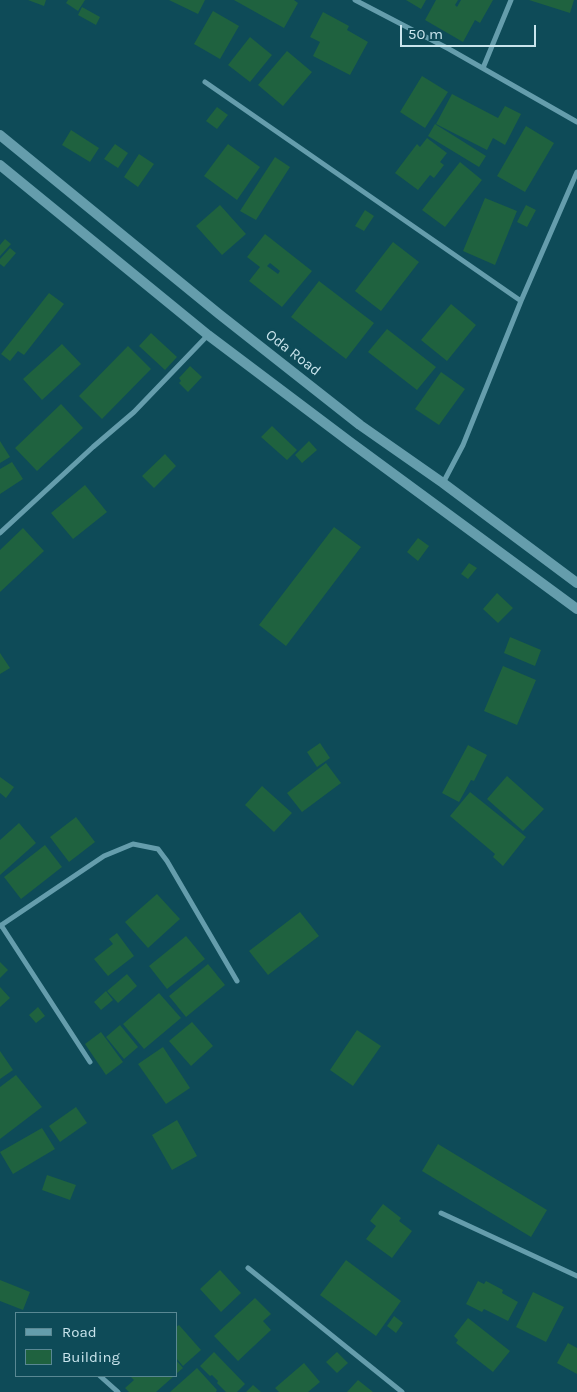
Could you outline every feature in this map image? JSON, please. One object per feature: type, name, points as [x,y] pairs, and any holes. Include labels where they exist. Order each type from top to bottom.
[{"type":"street","points":[[355,0],[449,49],[577,122]]},
{"type":"street","points":[[483,68],[511,0]]},
{"type":"street","points":[[205,82],[521,301]]},
{"type":"street","name":"Oda Road","points":[[0,135],[219,314],[360,425],[443,483],[577,583]]},
{"type":"street","points":[[0,165],[208,335],[577,609]]},
{"type":"street","points":[[443,483],[463,445],[521,301],[577,172]]},
{"type":"street","points":[[0,533],[93,447],[134,412],[208,335]]},
{"type":"street","points":[[90,1062],[1,925],[104,856],[133,844],[158,849],[167,861],[237,980]]},
{"type":"street","points":[[441,1213],[577,1276]]},
{"type":"street","points":[[248,1268],[402,1392]]},
{"type":"street","points":[[101,1377],[118,1392]]},
{"type":"building","points":[[28,0],[46,0],[44,6]]},
{"type":"building","points":[[68,0],[85,0],[78,11],[66,3]]},
{"type":"building","points":[[169,0],[205,0],[198,14]]},
{"type":"building","points":[[234,0],[294,0],[298,3],[284,28]]},
{"type":"building","points":[[406,0],[426,0],[421,9]]},
{"type":"building","points":[[436,0],[458,0],[455,5],[457,7],[461,0],[493,0],[480,23],[475,20],[463,42],[425,20]]},
{"type":"building","points":[[529,0],[574,0],[570,13]]},
{"type":"building","points":[[82,7],[100,17],[96,25],[78,15]]},
{"type":"building","points":[[213,11],[239,26],[220,59],[194,44]]},
{"type":"building","points":[[323,12],[349,26],[347,30],[368,42],[350,75],[313,56],[320,42],[310,37]]},
{"type":"building","points":[[250,37],[272,55],[250,82],[228,65]]},
{"type":"building","points":[[287,51],[312,72],[283,106],[258,85]]},
{"type":"building","points":[[422,76],[448,92],[425,128],[400,112]]},
{"type":"building","points":[[452,94],[498,118],[505,106],[521,114],[505,145],[493,138],[487,150],[436,124]]},
{"type":"building","points":[[217,107],[228,115],[217,129],[206,121]]},
{"type":"building","points":[[435,124],[486,156],[479,167],[428,136]]},
{"type":"building","points":[[526,126],[554,143],[525,192],[497,176]]},
{"type":"building","points":[[71,130],[99,148],[90,162],[62,145]]},
{"type":"building","points":[[427,138],[447,153],[440,162],[444,165],[434,178],[430,175],[418,190],[395,173],[417,144],[420,147]]},
{"type":"building","points":[[115,144],[128,153],[118,168],[104,159]]},
{"type":"building","points":[[228,144],[260,167],[237,200],[204,176]]},
{"type":"building","points":[[139,154],[154,164],[138,187],[124,177]]},
{"type":"building","points":[[275,157],[290,167],[256,220],[240,211]]},
{"type":"building","points":[[460,162],[482,180],[445,227],[422,210]]},
{"type":"building","points":[[485,198],[517,211],[495,265],[463,251]]},
{"type":"building","points":[[220,205],[246,234],[222,255],[196,226]]},
{"type":"building","points":[[526,205],[536,210],[527,227],[517,222]]},
{"type":"building","points":[[365,210],[374,216],[364,231],[355,226]]},
{"type":"building","points":[[265,234],[312,271],[282,307],[249,281],[260,267],[247,257]],"holes":[[[270,263],[280,271],[278,274],[267,266]]]},
{"type":"building","points":[[5,239],[11,244],[0,256],[0,245]]},
{"type":"building","points":[[393,242],[419,262],[381,311],[355,291]]},
{"type":"building","points":[[10,248],[16,253],[4,267],[0,264],[0,259]]},
{"type":"building","points":[[319,281],[374,323],[346,359],[291,317]]},
{"type":"building","points":[[49,293],[64,304],[24,355],[18,351],[10,361],[1,354]]},
{"type":"building","points":[[451,304],[476,325],[447,361],[421,340]]},
{"type":"building","points":[[387,329],[436,367],[417,390],[368,352]]},
{"type":"building","points":[[151,333],[177,357],[165,370],[139,346]]},
{"type":"building","points":[[62,344],[81,364],[42,400],[23,379]]},
{"type":"building","points":[[128,346],[151,369],[102,419],[79,396]]},
{"type":"building","points":[[190,366],[202,377],[188,392],[179,383],[181,381],[179,378]]},
{"type":"building","points":[[441,372],[465,389],[439,425],[415,409]]},
{"type":"building","points":[[61,404],[83,428],[37,471],[15,448]]},
{"type":"building","points":[[272,426],[297,450],[287,460],[261,437]]},
{"type":"building","points":[[0,441],[10,457],[0,463]]},
{"type":"building","points":[[309,441],[317,450],[302,463],[295,455]]},
{"type":"building","points":[[165,454],[176,466],[154,488],[142,476]]},
{"type":"building","points":[[12,462],[23,479],[0,494],[0,469]]},
{"type":"building","points":[[85,485],[107,512],[73,539],[51,513]]},
{"type":"building","points":[[334,527],[361,547],[286,646],[259,625]]},
{"type":"building","points":[[23,528],[44,551],[0,592],[0,550]]},
{"type":"building","points":[[418,538],[429,546],[418,561],[407,552]]},
{"type":"building","points":[[469,563],[477,568],[468,579],[461,574]]},
{"type":"building","points":[[497,593],[513,608],[498,623],[483,609]]},
{"type":"building","points":[[510,637],[541,650],[535,666],[504,653]]},
{"type":"building","points":[[0,653],[10,668],[0,674]]},
{"type":"building","points":[[503,666],[536,680],[517,725],[484,711]]},
{"type":"building","points":[[320,743],[330,758],[317,767],[307,752]]},
{"type":"building","points":[[468,745],[487,755],[474,781],[471,780],[459,802],[442,793]]},
{"type":"building","points":[[326,763],[341,783],[302,812],[287,793]]},
{"type":"building","points":[[507,776],[544,809],[523,831],[487,799]]},
{"type":"building","points":[[0,777],[14,787],[6,798],[0,793]]},
{"type":"building","points":[[262,786],[292,813],[274,832],[245,805]]},
{"type":"building","points":[[470,792],[526,837],[503,866],[493,857],[495,854],[450,816]]},
{"type":"building","points":[[76,817],[95,842],[69,862],[50,837]]},
{"type":"building","points":[[19,823],[36,843],[0,875],[0,840]]},
{"type":"building","points":[[45,845],[62,867],[21,899],[4,877]]},
{"type":"building","points":[[157,894],[180,919],[148,948],[125,922]]},
{"type":"building","points":[[300,912],[319,936],[268,975],[249,951]]},
{"type":"building","points":[[117,933],[134,956],[108,976],[94,959],[113,944],[109,939]]},
{"type":"building","points":[[186,936],[205,959],[167,989],[149,966]]},
{"type":"building","points":[[0,962],[8,970],[0,978]]},
{"type":"building","points":[[208,964],[225,985],[186,1017],[169,996]]},
{"type":"building","points":[[127,974],[137,986],[118,1003],[107,991]]},
{"type":"building","points":[[0,987],[10,998],[0,1007]]},
{"type":"building","points":[[106,991],[113,1000],[101,1010],[94,1002]]},
{"type":"building","points":[[159,993],[181,1018],[144,1049],[123,1024]]},
{"type":"building","points":[[38,1007],[45,1016],[36,1023],[29,1015]]},
{"type":"building","points":[[192,1022],[213,1046],[191,1066],[169,1041]]},
{"type":"building","points":[[120,1025],[138,1047],[124,1059],[106,1037]]},
{"type":"building","points":[[357,1030],[381,1046],[353,1086],[330,1070]]},
{"type":"building","points":[[101,1032],[123,1062],[106,1075],[85,1044]]},
{"type":"building","points":[[163,1047],[190,1088],[166,1104],[138,1064]]},
{"type":"building","points":[[0,1051],[13,1070],[0,1079]]},
{"type":"building","points":[[16,1075],[42,1107],[0,1139],[0,1087]]},
{"type":"building","points":[[76,1107],[87,1123],[60,1142],[49,1126]]},
{"type":"building","points":[[177,1120],[197,1156],[172,1170],[152,1135]]},
{"type":"building","points":[[42,1128],[55,1149],[13,1174],[0,1152]]},
{"type":"building","points":[[438,1144],[547,1210],[531,1237],[422,1171]]},
{"type":"building","points":[[47,1175],[76,1185],[70,1200],[42,1190]]},
{"type":"building","points":[[383,1204],[401,1218],[399,1221],[412,1231],[392,1258],[366,1239],[376,1226],[370,1221]]},
{"type":"building","points":[[346,1260],[401,1301],[376,1336],[320,1295]]},
{"type":"building","points":[[220,1270],[241,1293],[221,1312],[200,1289]]},
{"type":"building","points":[[0,1280],[30,1292],[23,1310],[0,1301]]},
{"type":"building","points":[[478,1281],[484,1284],[486,1281],[503,1290],[502,1293],[518,1302],[508,1321],[484,1309],[482,1312],[466,1304]]},
{"type":"building","points":[[533,1292],[564,1307],[546,1342],[516,1327]]},
{"type":"building","points":[[255,1298],[271,1314],[263,1321],[271,1330],[238,1361],[214,1336]]},
{"type":"building","points":[[394,1316],[403,1323],[396,1333],[387,1326]]},
{"type":"building","points":[[468,1318],[510,1351],[493,1372],[456,1343],[458,1340],[454,1336]]},
{"type":"building","points":[[178,1326],[201,1350],[183,1366],[178,1360]]},
{"type":"building","points":[[568,1343],[577,1348],[577,1374],[557,1363]]},
{"type":"building","points":[[214,1352],[245,1384],[237,1392],[226,1392],[212,1375],[210,1376],[200,1366]]},
{"type":"building","points":[[337,1352],[348,1363],[337,1373],[326,1362]]},
{"type":"building","points":[[178,1362],[183,1368],[178,1372]]},
{"type":"building","points":[[304,1363],[320,1382],[308,1392],[279,1392],[275,1388]]},
{"type":"building","points":[[197,1368],[217,1390],[216,1392],[170,1392]]},
{"type":"building","points":[[131,1377],[173,1377],[156,1392],[129,1392],[125,1388],[134,1380]]},
{"type":"building","points":[[358,1380],[373,1392],[347,1392]]},
{"type":"building","points":[[253,1385],[261,1392],[246,1392]]}]
